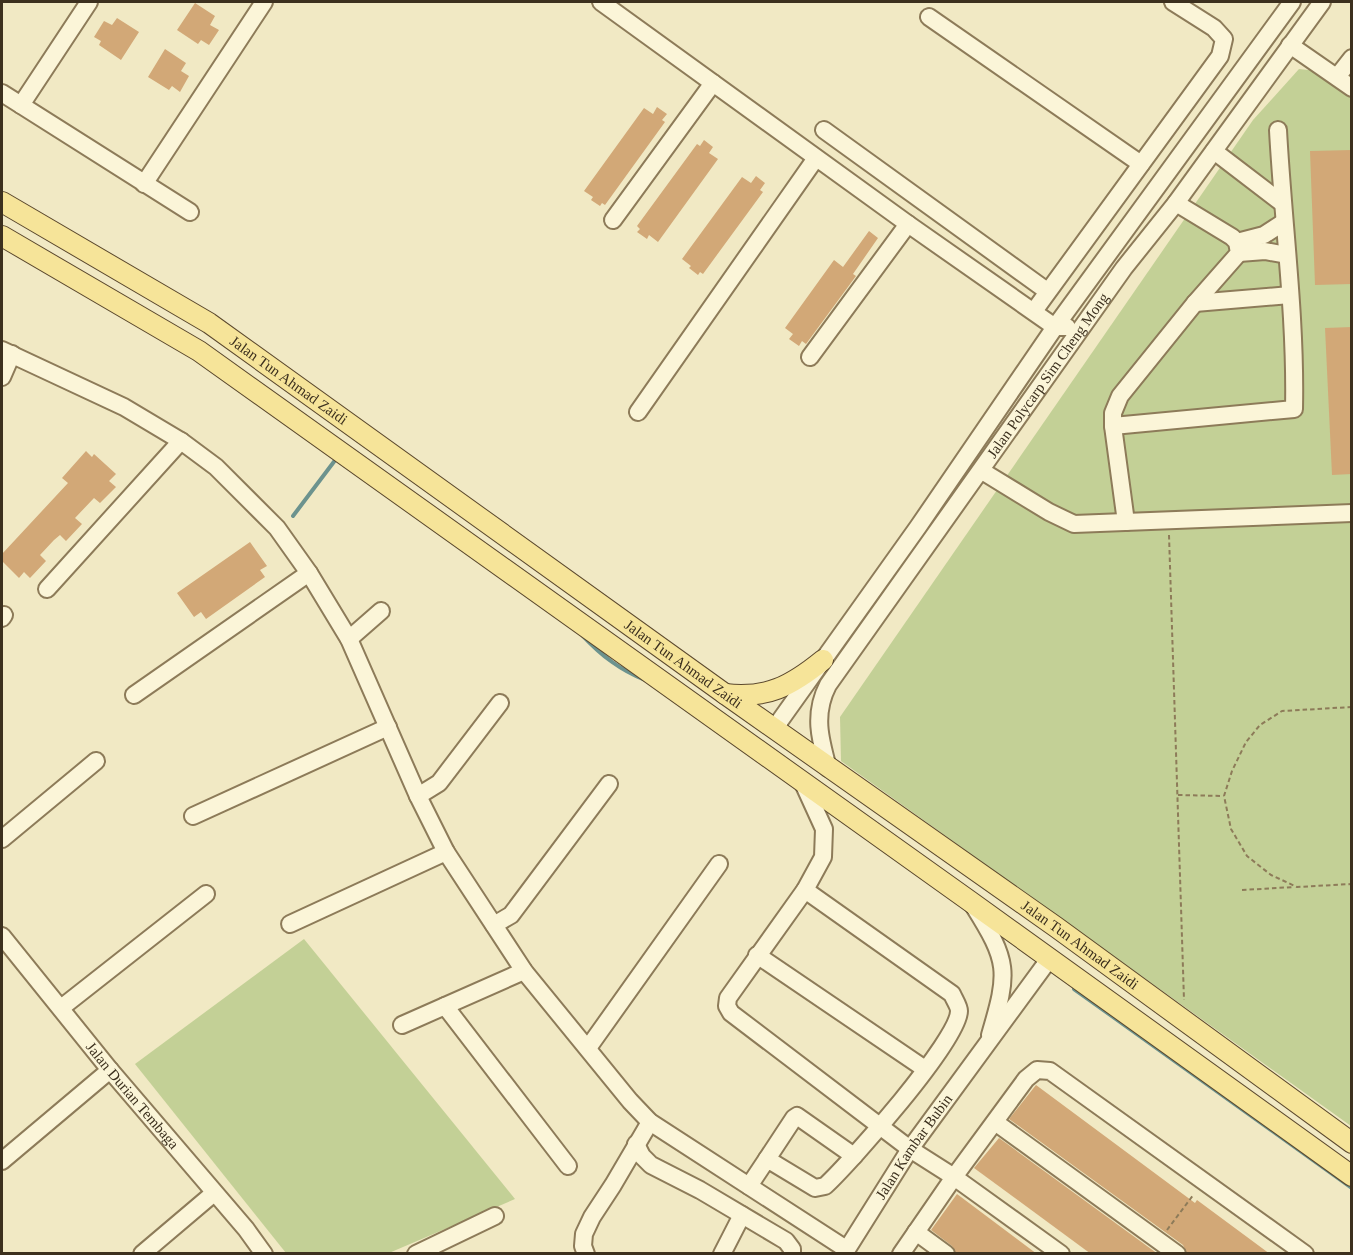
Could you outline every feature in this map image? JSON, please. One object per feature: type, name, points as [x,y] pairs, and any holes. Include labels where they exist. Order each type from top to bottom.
[{"type":"main road","name":"Jalan Tun Ahmad Zaidi","points":[[2,202],[209,323],[828,768],[1056,927],[1352,1143]]},
{"type":"main road","name":"Jalan Tun Ahmad Zaidi","points":[[2,236],[199,351],[1352,1176]]},
{"type":"main road","points":[[725,694],[748,695],[776,690],[800,679],[822,660]]},
{"type":"street","points":[[21,105],[89,2]]},
{"type":"street","points":[[144,184],[264,2]]},
{"type":"street","points":[[601,2],[908,224],[1055,327],[1058,337],[1057,352],[1042,384]]},
{"type":"street","points":[[1034,311],[1220,56],[1224,39],[1214,28],[1173,2]]},
{"type":"street","name":"Jalan Polycarp Sim Cheng Mong","points":[[774,729],[918,527],[1055,327],[1292,2]]},
{"type":"street","name":"Jalan Polycarp Sim Cheng Mong","points":[[828,768],[819,733],[824,694],[1124,268],[1176,203],[1322,2]]},
{"type":"street","points":[[929,17],[1141,164]]},
{"type":"street","points":[[1290,45],[1352,88]]},
{"type":"street","points":[[1337,77],[1352,58]]},
{"type":"street","points":[[613,220],[713,83]]},
{"type":"street","points":[[2,93],[190,212]]},
{"type":"street","points":[[824,130],[1047,291]]},
{"type":"street","points":[[1113,426],[1294,409],[1294,351],[1278,130]]},
{"type":"street","points":[[1214,151],[1282,203]]},
{"type":"street","points":[[638,412],[816,158]]},
{"type":"street","points":[[862,190],[878,169]]},
{"type":"street","points":[[1176,203],[1222,229],[1238,248],[1287,255]]},
{"type":"street","points":[[1126,522],[1113,426],[1113,413],[1120,396],[1238,248],[1284,222]]},
{"type":"street","points":[[810,357],[908,224]]},
{"type":"street","points":[[1055,327],[1072,326],[1081,321],[1117,272],[1124,268]]},
{"type":"street","points":[[1195,303],[1290,295]]},
{"type":"street","points":[[2,377],[7,352],[124,407],[181,441],[216,467],[247,496],[277,528],[309,573],[349,639],[418,796],[446,852],[524,971],[630,1101],[650,1122],[845,1251]]},
{"type":"street","points":[[47,589],[181,441]]},
{"type":"street","points":[[918,527],[958,487],[982,471],[1049,512],[1074,524],[1352,513]]},
{"type":"street","points":[[134,695],[309,573]]},
{"type":"street","points":[[349,639],[381,611]]},
{"type":"street","points":[[418,796],[439,783],[500,703]]},
{"type":"street","points":[[193,816],[387,727]]},
{"type":"street","points":[[2,839],[96,760]]},
{"type":"street","points":[[802,783],[824,829],[823,857],[805,890],[728,998],[727,1006],[731,1013],[910,1149],[954,1177],[1061,1254]]},
{"type":"street","points":[[494,925],[511,915],[609,784]]},
{"type":"street","points":[[290,924],[446,852]]},
{"type":"street","points":[[588,1048],[719,864]]},
{"type":"street","points":[[767,1159],[815,1188],[825,1186],[881,1126],[925,1070],[954,1028],[959,1010],[952,994],[805,890]]},
{"type":"street","points":[[61,1008],[206,894]]},
{"type":"street","points":[[971,902],[988,928],[1000,954],[1004,972],[1000,1004],[987,1044]]},
{"type":"street","name":"Jalan Durian Tembaga","points":[[3,940],[246,1229],[264,1254]]},
{"type":"street","points":[[757,955],[925,1070]]},
{"type":"street","name":"Jalan Kambar Bubin","points":[[845,1251],[910,1149],[1050,958]]},
{"type":"street","points":[[402,1025],[524,971]]},
{"type":"street","points":[[445,1006],[568,1167]]},
{"type":"street","points":[[2,1161],[110,1070]]},
{"type":"street","points":[[901,1254],[1026,1079],[1037,1070],[1050,1071],[1305,1254]]},
{"type":"street","points":[[749,1186],[797,1116],[854,1156]]},
{"type":"street","points":[[586,1254],[583,1246],[584,1234],[592,1217],[650,1122]]},
{"type":"street","points":[[995,1122],[1177,1254]]},
{"type":"street","points":[[636,1144],[647,1162],[786,1241],[792,1249],[792,1254]]},
{"type":"street","points":[[613,1185],[633,1173],[655,1167]]},
{"type":"street","points":[[142,1254],[214,1193]]},
{"type":"street","points":[[416,1254],[495,1215]]},
{"type":"street","points":[[722,1254],[742,1215]]},
{"type":"street","points":[[916,1232],[946,1254]]},
{"type":"path","points":[[1169,520],[1185,1021]]},
{"type":"path","points":[[1297,887],[1270,875],[1247,856],[1231,829],[1224,796],[1232,771],[1246,742],[1260,725],[1282,711],[1352,707]]},
{"type":"path","points":[[1178,795],[1224,796]]},
{"type":"path","points":[[1242,890],[1352,884]]},
{"type":"path","points":[[1159,1240],[1204,1181]]},
{"type":"green space","points":[[1299,69],[1345,74],[1351,78],[1351,1126],[841,761],[840,717],[1253,120]]},
{"type":"green space","points":[[304,939],[515,1199],[389,1253],[286,1253],[135,1064]]},
{"type":"building","points":[[195,3],[215,16],[210,25],[219,30],[209,45],[201,40],[198,44],[177,30]]},
{"type":"building","points":[[117,18],[139,32],[121,60],[99,45],[101,41],[94,37],[104,21],[112,25]]},
{"type":"building","points":[[165,49],[186,63],[181,71],[189,76],[180,92],[172,86],[169,90],[148,77]]},
{"type":"building","points":[[657,107],[667,114],[662,120],[665,122],[605,205],[602,203],[600,206],[584,191],[644,108],[653,114]]},
{"type":"building","points":[[704,140],[713,147],[709,153],[718,159],[658,242],[649,235],[647,239],[637,232],[640,229],[637,226],[697,144],[700,146]]},
{"type":"building","points":[[1352,150],[1352,284],[1315,285],[1310,151]]},
{"type":"building","points":[[756,176],[765,183],[760,190],[763,192],[703,274],[700,272],[698,275],[682,259],[742,177],[751,183]]},
{"type":"building","points":[[869,231],[878,238],[853,274],[856,276],[806,344],[802,341],[799,346],[789,339],[793,334],[785,328],[834,260],[843,267]]},
{"type":"building","points":[[1352,327],[1352,474],[1332,475],[1325,328]]},
{"type":"building","points":[[86,451],[92,457],[94,454],[116,474],[109,481],[116,487],[100,503],[94,498],[75,518],[82,524],[66,541],[60,535],[54,540],[40,555],[46,561],[30,578],[24,572],[19,578],[2,561],[2,554],[68,483],[62,478]]},
{"type":"building","points":[[250,542],[267,566],[260,570],[265,577],[206,619],[201,612],[194,617],[177,593]]},
{"type":"building","points":[[1036,1085],[1195,1203],[1197,1200],[1270,1254],[1187,1254],[1183,1245],[1009,1119]]},
{"type":"building","points":[[999,1138],[1158,1254],[1091,1254],[974,1168]]},
{"type":"building","points":[[957,1194],[1037,1254],[956,1254],[952,1246],[931,1230]]},
{"type":"waterway","points":[[293,516],[336,459],[339,460]]},
{"type":"waterway","points":[[583,636],[612,662],[645,680]]},
{"type":"waterway","points":[[1074,989],[1352,1188]]}]
